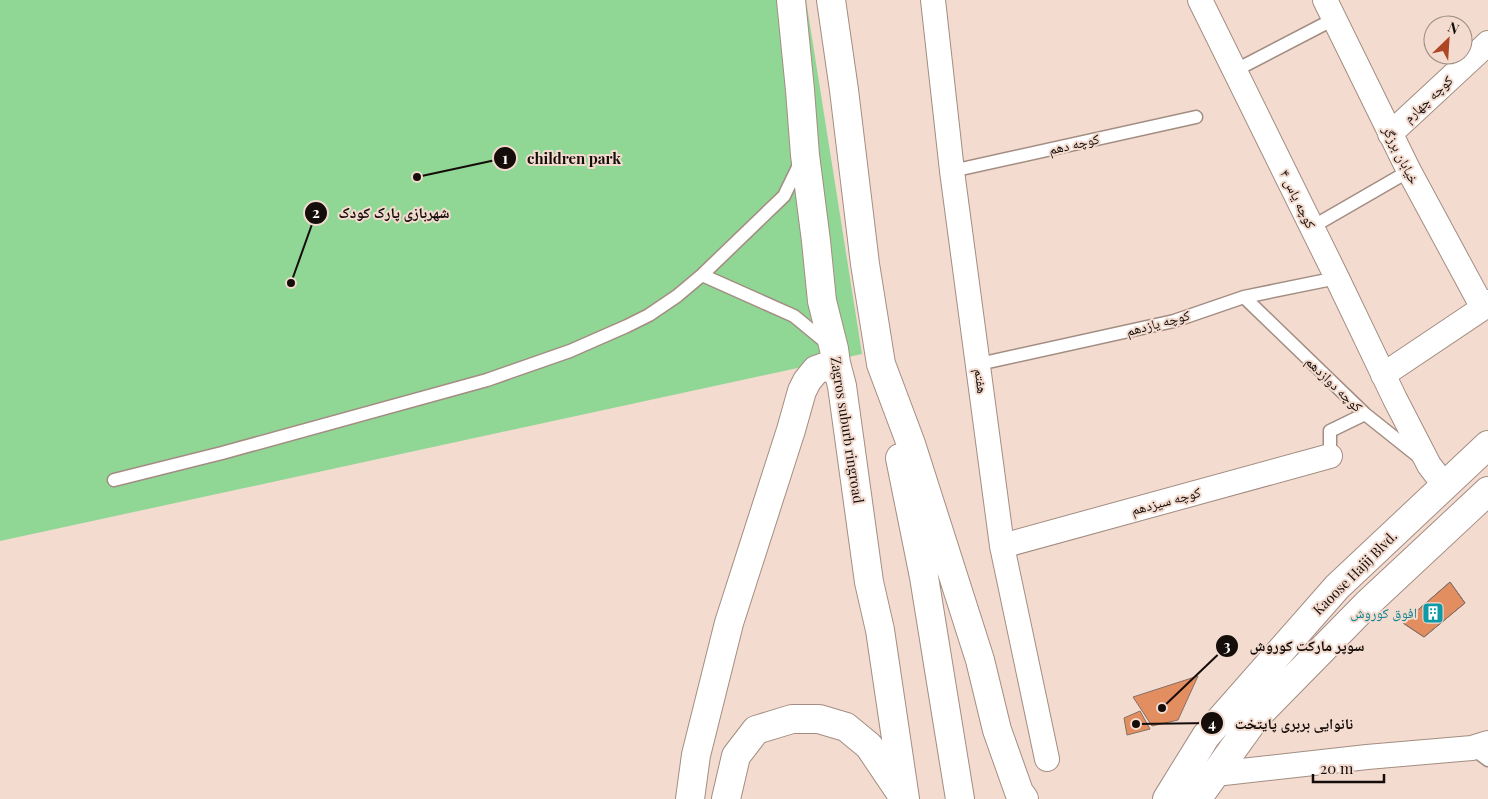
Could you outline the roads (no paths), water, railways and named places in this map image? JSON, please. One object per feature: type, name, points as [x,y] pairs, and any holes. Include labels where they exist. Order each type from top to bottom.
[{"type":"main road","name":"Zagros suburb ringroad","points":[[791,0],[805,155],[822,301],[842,386],[869,582],[880,630],[905,799]]},
{"type":"main road","points":[[831,0],[865,264],[881,364],[924,577],[960,799]]},
{"type":"main road","points":[[690,799],[696,755],[729,623],[802,391],[816,370],[835,356]]},
{"type":"main road","points":[[881,364],[911,444],[947,555],[980,660],[997,730],[1019,792],[1024,799]]},
{"type":"main road","name":"Kaoose Hajij Blvd.","points":[[1180,793],[1206,736],[1437,476],[1488,445]]},
{"type":"main road","name":"Kaoose Hajij Blvd.","points":[[1180,793],[1215,774],[1256,718],[1367,604],[1488,491]]},
{"type":"main road","points":[[726,799],[736,756],[756,730],[792,719],[818,719],[846,727],[869,746],[905,799]]},
{"type":"street","name":"کوچه یاس ۴","points":[[1200,0],[1337,278],[1394,399],[1437,476]]},
{"type":"street","name":"هفتم","points":[[936,2],[952,171],[1002,546],[1047,759]]},
{"type":"street","name":"خیابان برزگر","points":[[1329,10],[1409,171],[1485,305]]},
{"type":"street","name":"کوچه چهارم","points":[[1390,134],[1488,43]]},
{"type":"street","points":[[1383,375],[1485,305]]},
{"type":"street","name":"کوچه سیزدهم","points":[[1002,546],[1330,456]]},
{"type":"street","points":[[1215,774],[1367,757],[1483,750]]},
{"type":"lane","points":[[1234,70],[1329,10]]},
{"type":"lane","name":"کوچه دهم","points":[[952,171],[1196,117]]},
{"type":"lane","points":[[114,480],[222,454],[487,380],[570,350],[627,326],[649,315],[702,275],[784,196],[805,155]]},
{"type":"lane","points":[[1312,227],[1409,171]]},
{"type":"lane","points":[[702,275],[794,316],[835,356]]},
{"type":"lane","name":"کوچه یازدهم","points":[[979,364],[1174,321],[1244,296],[1337,278]]},
{"type":"lane","name":"کوچه دوازدهم","points":[[1244,296],[1365,414],[1437,476]]},
{"type":"lane","points":[[1330,456],[1330,431],[1365,414]]},
{"type":"place","name":"children park","points":[[417,177]]},
{"type":"place","name":"شهربازی پارک کودک","points":[[291,283]]},
{"type":"place","name":"افوق کوروش","points":[[1433,613]]},
{"type":"place","name":"سوپر مارکت کوروش","points":[[1162,708]]},
{"type":"place","name":"نانوایی بربری پایتخت","points":[[1136,724]]}]
